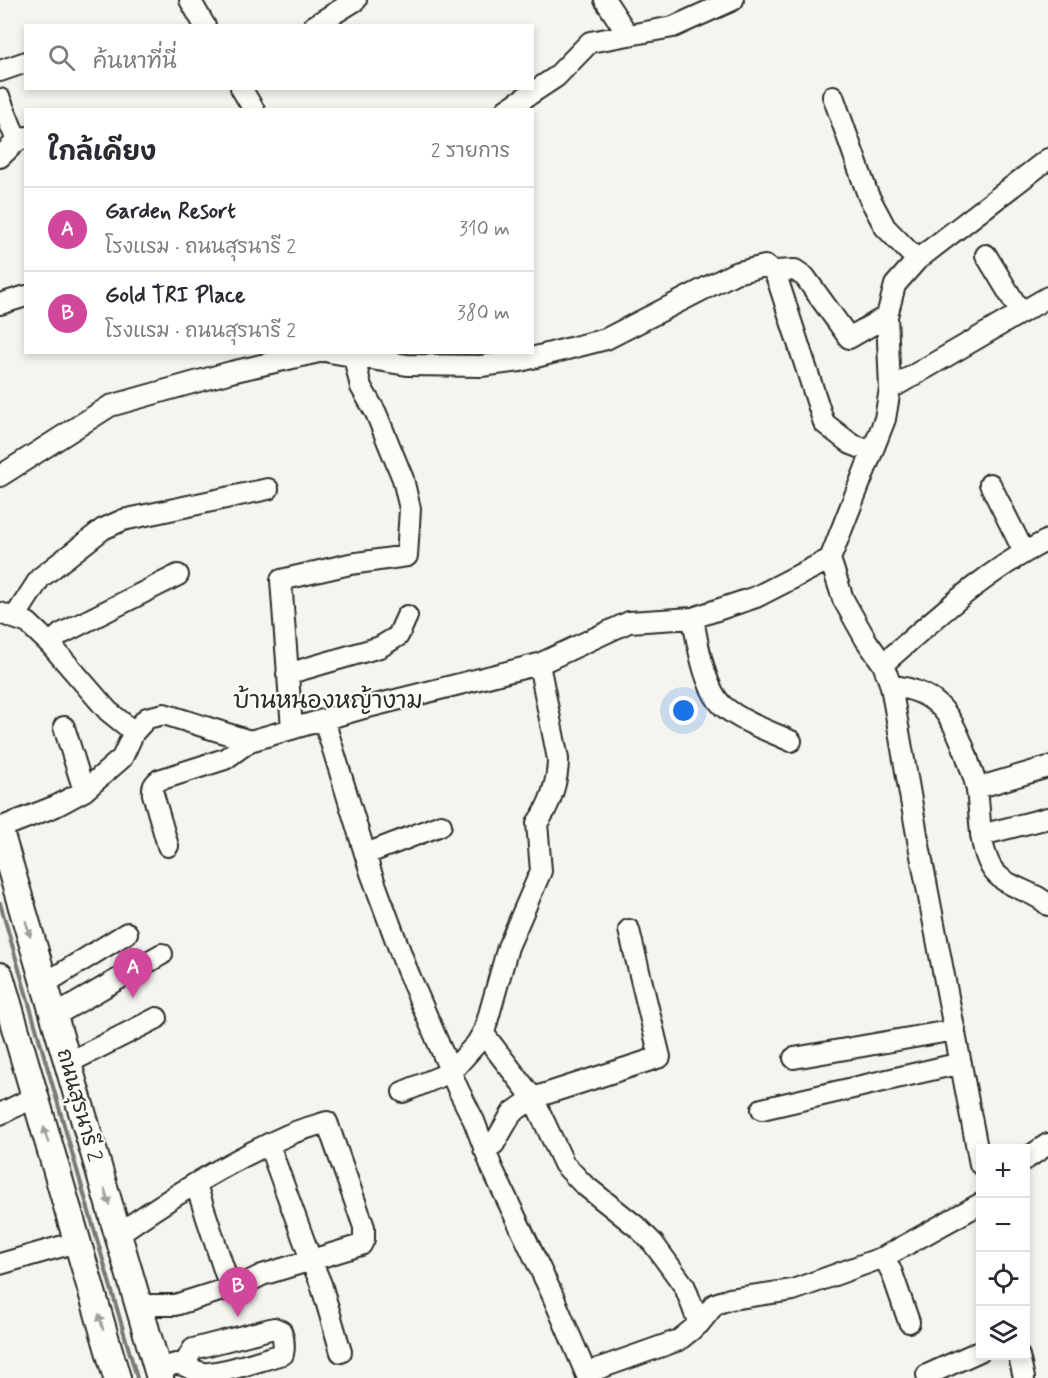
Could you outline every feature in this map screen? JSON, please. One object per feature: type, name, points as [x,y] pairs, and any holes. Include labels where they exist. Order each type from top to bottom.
[{"type":"main road","name":"ถนนสุรนารี 2","points":[[0,830],[6,878],[54,1016],[160,1377]]},
{"type":"main road","name":"ถนนสุรนารี 2","points":[[0,976],[117,1378]]},
{"type":"street","points":[[190,0],[204,24]]},
{"type":"street","points":[[605,0],[628,35]]},
{"type":"street","points":[[511,107],[556,77],[590,42],[673,27],[707,5],[734,0]]},
{"type":"street","points":[[317,24],[346,3]]},
{"type":"street","points":[[0,71],[24,63]]},
{"type":"street","points":[[242,90],[253,108]]},
{"type":"street","points":[[833,96],[868,195],[885,227],[917,260]]},
{"type":"street","points":[[0,99],[21,139],[0,157]]},
{"type":"street","points":[[977,1144],[918,840],[891,686],[883,664],[866,640],[843,599],[830,559],[885,419],[890,389],[887,316],[895,285],[917,260],[1048,159]]},
{"type":"street","points":[[986,255],[1021,313]]},
{"type":"street","points":[[339,354],[407,365],[481,366],[520,361],[606,339],[735,273],[765,266],[774,272],[824,423],[850,444],[872,452]]},
{"type":"street","points":[[774,272],[795,270],[805,277],[849,338],[887,316]]},
{"type":"street","points":[[0,304],[24,297]]},
{"type":"street","points":[[890,389],[1048,297]]},
{"type":"street","points":[[0,476],[110,406],[231,372],[310,354]]},
{"type":"street","points":[[292,729],[280,580],[350,564],[407,556],[410,509],[403,479],[376,412],[361,387],[354,357]]},
{"type":"street","points":[[990,484],[1024,552]]},
{"type":"street","points":[[134,732],[108,711],[50,644],[28,623],[7,615],[40,578],[103,529],[123,520],[268,489]]},
{"type":"street","points":[[883,664],[965,593],[1024,552],[1048,540]]},
{"type":"street","points":[[168,846],[152,788],[159,780],[225,759],[250,741],[539,664],[629,622],[693,618],[756,597],[830,559]]},
{"type":"street","points":[[50,644],[61,634],[178,575]]},
{"type":"street","points":[[286,674],[367,651],[390,642],[398,636],[407,616]]},
{"type":"street","points":[[693,618],[701,657],[718,701],[735,714],[791,741]]},
{"type":"street","points":[[403,1092],[451,1072],[477,1043],[483,1033],[508,947],[541,871],[537,823],[546,812],[558,759],[539,664]]},
{"type":"street","points":[[891,686],[908,688],[926,695],[950,717],[961,739],[977,788],[983,850],[993,871],[1017,889],[1048,905]]},
{"type":"street","points":[[0,830],[56,806],[84,791],[122,758],[134,732],[147,718],[164,714],[250,741]]},
{"type":"street","points":[[324,720],[391,931],[474,1121],[492,1168],[552,1294],[587,1376],[679,1340],[699,1324],[715,1304],[730,1299],[793,1290],[884,1257],[976,1206]]},
{"type":"street","points":[[64,727],[84,791]]},
{"type":"street","points":[[977,788],[1048,767]]},
{"type":"street","points":[[981,835],[1048,818]]},
{"type":"street","points":[[366,854],[441,825]]},
{"type":"street","points":[[484,1149],[494,1144],[512,1113],[533,1098],[660,1057],[629,930]]},
{"type":"street","points":[[44,984],[127,933]]},
{"type":"street","points":[[54,1016],[162,954]]},
{"type":"street","points":[[68,1063],[156,1018]]},
{"type":"street","points":[[794,1058],[955,1030]]},
{"type":"street","points":[[483,1033],[533,1098],[564,1164],[583,1184],[637,1227],[653,1243],[685,1287],[699,1324]]},
{"type":"street","points":[[762,1108],[961,1063]]},
{"type":"street","points":[[0,1114],[35,1097]]},
{"type":"street","points":[[118,1234],[150,1212],[269,1145],[289,1135],[327,1122],[364,1227],[364,1239],[361,1245],[262,1275],[230,1288],[175,1305],[152,1305],[142,1317]]},
{"type":"street","points":[[1030,1156],[1048,1144]]},
{"type":"street","points":[[269,1145],[321,1284],[341,1352]]},
{"type":"street","points":[[196,1185],[230,1288]]},
{"type":"street","points":[[0,1264],[77,1242]]},
{"type":"street","points":[[884,1257],[909,1322]]},
{"type":"street","points":[[927,1375],[976,1353]]},
{"type":"street","points":[[1020,1360],[1024,1378]]},
{"type":"street","points":[[160,1377],[165,1369],[178,1364],[184,1365]]},
{"type":"waterway","points":[[0,903],[137,1378]]},
{"type":"place","name":"Garden Resort","points":[[133,998]]},
{"type":"place","name":"Gold TRI Place","points":[[238,1317]]},
{"type":"district","name":"บ้านหนองหญ้างาม","points":[[328,700]]}]
